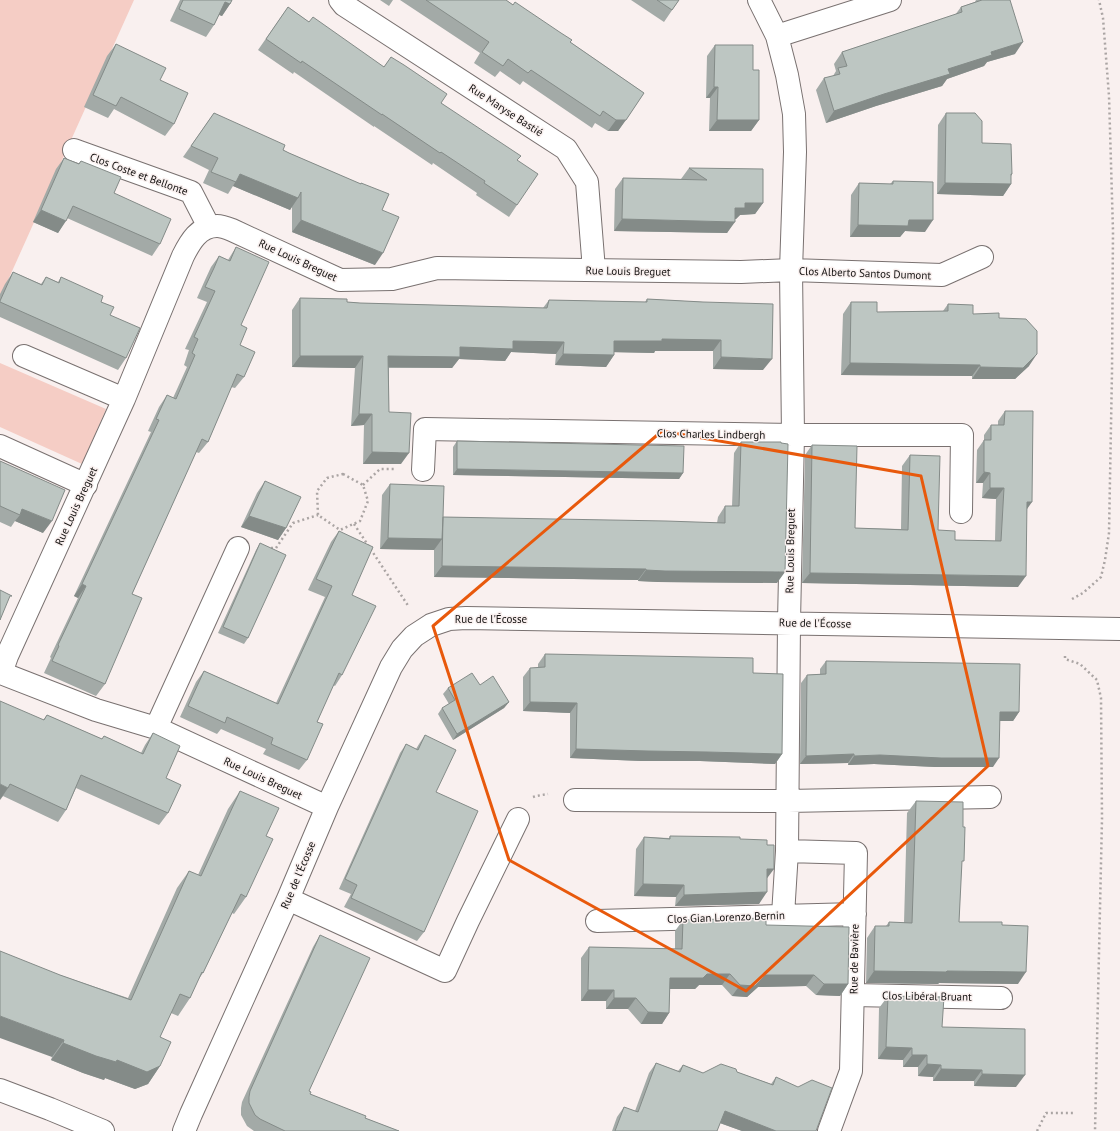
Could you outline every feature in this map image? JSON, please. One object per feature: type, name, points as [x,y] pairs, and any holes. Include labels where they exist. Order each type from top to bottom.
[{"type":"street","name":"Rue Maryse Bastié","points":[[340,0],[344,5],[566,149],[587,182],[594,270]]},
{"type":"street","points":[[759,0],[777,36],[787,75],[794,114],[795,152],[791,270]]},
{"type":"street","points":[[777,36],[890,0]]},
{"type":"street","name":"Clos Coste et Bellonte","points":[[74,150],[191,192],[209,227]]},
{"type":"street","name":"Rue Louis Breguet","points":[[327,807],[156,728],[96,710],[0,673],[124,399],[183,256],[191,240],[201,230],[218,226],[232,230],[340,280],[392,280],[437,268],[741,272],[791,270],[793,435],[789,622]]},
{"type":"street","name":"Clos Alberto Santos Dumont","points":[[791,270],[942,275],[982,257]]},
{"type":"street","points":[[24,356],[124,399]]},
{"type":"street","name":"Clos Charles Lindbergh","points":[[423,470],[425,429],[793,435],[962,435],[961,512]]},
{"type":"street","points":[[0,446],[86,485]]},
{"type":"street","points":[[156,728],[238,548]]},
{"type":"street","name":"Rue de l'Écosse","points":[[184,1131],[288,899],[327,807],[391,668],[402,649],[414,636],[431,625],[449,619],[466,618],[789,622],[1120,629]]},
{"type":"street","points":[[783,915],[787,851],[789,622]]},
{"type":"street","points":[[575,800],[788,801],[990,797]]},
{"type":"street","points":[[288,899],[445,971],[518,819]]},
{"type":"street","name":"Rue de Bavière","points":[[787,851],[856,853],[852,1071],[829,1131]]},
{"type":"street","name":"Clos Gian Lorenzo Bernin","points":[[597,921],[855,914]]},
{"type":"street","name":"Clos Libéral Bruant","points":[[853,995],[1001,998]]},
{"type":"street","points":[[0,1090],[103,1131]]},
{"type":"path","points":[[1071,600],[1083,593],[1101,577],[1109,533],[1113,231],[1109,96],[1103,18],[1099,0]]},
{"type":"path","points":[[363,485],[380,469],[423,470]]},
{"type":"path","points":[[343,474],[363,485],[368,501],[360,521],[340,530],[318,515],[317,491],[327,478],[343,474]]},
{"type":"path","points":[[238,548],[276,548],[293,523],[318,515]]},
{"type":"path","points":[[354,524],[424,629]]},
{"type":"path","points":[[1065,659],[1080,664],[1097,680],[1101,698],[1102,819],[1095,1131]]},
{"type":"path","points":[[518,819],[524,803],[536,796],[559,794],[567,795],[575,800]]},
{"type":"path","points":[[1037,1131],[1046,1113],[1074,1113]]},
{"type":"highlighted area","points":[[662,431],[921,476],[988,766],[746,991],[509,860],[433,626]]},
{"type":"shaded area","points":[[0,0],[134,0],[0,298]]},
{"type":"shaded area","points":[[0,363],[106,409],[82,464],[0,427]]},
{"type":"building","points":[[183,0],[232,0],[230,4],[225,2],[214,25],[179,9]]},
{"type":"building","points":[[426,0],[506,0],[513,5],[515,2],[572,40],[570,42],[644,93],[626,120],[616,120],[603,111],[600,116],[531,70],[528,73],[508,59],[503,66],[482,52],[489,42]]},
{"type":"building","points":[[657,0],[679,0],[672,10]]},
{"type":"building","points":[[982,0],[1010,0],[1023,42],[991,52],[992,55],[948,69],[950,74],[834,111],[824,78],[840,74],[838,68],[847,66],[842,52],[962,12],[961,7]]},
{"type":"building","points":[[288,7],[309,22],[313,17],[384,67],[391,57],[404,65],[447,94],[441,103],[521,156],[517,160],[538,174],[517,205],[484,183],[485,181],[266,39]]},
{"type":"building","points":[[116,44],[166,68],[160,80],[188,93],[174,124],[121,97],[116,106],[93,95]]},
{"type":"building","points":[[715,45],[753,45],[753,70],[759,70],[759,120],[717,120],[718,87],[714,87]]},
{"type":"building","points":[[214,113],[285,145],[283,150],[289,153],[361,184],[389,194],[382,210],[399,217],[383,253],[301,220],[301,192],[298,198],[240,174],[236,182],[211,172],[218,158],[191,146]]},
{"type":"building","points":[[946,113],[975,113],[982,121],[982,143],[1011,144],[1011,184],[945,183]]},
{"type":"building","points":[[64,158],[79,164],[81,161],[121,177],[114,193],[171,219],[160,244],[73,206],[66,221],[41,210]]},
{"type":"building","points":[[689,168],[763,169],[763,203],[745,203],[745,208],[735,208],[735,222],[622,219],[623,178],[707,180]]},
{"type":"building","points":[[893,181],[933,182],[933,220],[909,220],[908,226],[858,225],[859,183],[893,184]]},
{"type":"building","points":[[236,247],[269,262],[241,325],[247,328],[240,345],[255,352],[244,377],[237,374],[208,442],[202,439],[132,594],[142,598],[105,684],[52,661],[86,586],[82,584],[159,420],[156,419],[167,395],[176,399],[195,355],[192,353],[198,339],[194,337],[215,291],[205,287],[219,256],[230,261]]},
{"type":"building","points":[[13,272],[42,285],[46,277],[59,283],[61,277],[103,296],[101,302],[114,307],[110,315],[140,328],[126,358],[0,302]]},
{"type":"building","points":[[300,298],[347,299],[347,302],[360,303],[547,308],[549,300],[647,302],[647,299],[773,304],[772,359],[721,357],[721,340],[662,339],[662,341],[614,341],[614,355],[563,354],[564,342],[513,341],[513,349],[460,347],[460,357],[388,356],[389,412],[411,413],[409,453],[372,452],[372,414],[359,414],[363,356],[300,356]]},
{"type":"building","points":[[851,302],[877,302],[877,312],[948,311],[948,304],[973,305],[973,314],[999,313],[999,318],[1026,319],[1037,331],[1037,354],[1023,368],[980,367],[980,365],[850,363]]},
{"type":"building","points":[[1005,411],[1033,411],[1032,502],[1027,502],[1026,576],[810,573],[812,445],[857,446],[855,528],[908,530],[910,455],[940,456],[938,530],[955,531],[955,540],[1001,541],[1004,488],[990,488],[990,473],[984,472],[984,440],[991,440],[991,425],[1004,425]]},
{"type":"building","points":[[457,441],[684,446],[683,473],[457,469]]},
{"type":"building","points":[[741,442],[781,442],[788,444],[785,572],[442,566],[443,517],[725,523],[725,506],[739,506]]},
{"type":"building","points":[[0,461],[65,490],[52,521],[22,509],[20,515],[0,506]]},
{"type":"building","points":[[265,481],[301,497],[286,528],[249,516]]},
{"type":"building","points":[[390,484],[444,486],[442,539],[388,538]]},
{"type":"building","points":[[339,531],[373,547],[352,595],[376,606],[342,675],[339,673],[317,722],[323,724],[307,760],[271,744],[273,738],[227,717],[225,723],[188,706],[204,671],[278,704],[332,586],[316,579]]},
{"type":"building","points":[[260,543],[286,555],[248,638],[223,627]]},
{"type":"building","points":[[0,590],[12,596],[10,596],[0,620]]},
{"type":"building","points":[[545,654],[753,658],[753,673],[783,674],[782,754],[576,749],[577,703],[530,702],[530,668],[545,667]]},
{"type":"building","points":[[826,661],[1020,664],[1019,712],[1000,712],[999,758],[941,758],[880,755],[854,756],[854,754],[806,756],[807,675],[826,674]]},
{"type":"building","points":[[472,673],[480,685],[493,676],[509,702],[457,734],[442,708],[455,700],[448,688]]},
{"type":"building","points":[[0,701],[44,720],[47,715],[102,739],[104,736],[143,754],[153,733],[180,746],[166,778],[181,785],[168,813],[81,775],[66,810],[10,784],[8,788],[0,784]]},
{"type":"building","points":[[425,735],[456,750],[436,792],[478,811],[424,932],[351,898],[357,885],[345,879],[406,744],[418,750]]},
{"type":"building","points":[[240,791],[279,808],[266,836],[273,839],[246,897],[241,894],[190,998],[180,994],[160,1037],[171,1042],[160,1066],[147,1072],[117,1060],[116,1062],[96,1056],[63,1043],[64,1040],[0,1016],[0,951],[60,975],[131,1000],[189,871],[201,876]]},
{"type":"building","points":[[916,801],[963,802],[963,827],[965,827],[964,861],[962,861],[959,922],[1002,922],[1002,925],[1028,926],[1026,972],[874,971],[875,926],[889,926],[889,922],[912,923]]},
{"type":"building","points":[[670,836],[740,837],[740,839],[767,840],[767,845],[774,845],[774,869],[767,869],[767,892],[684,895],[684,885],[643,884],[644,837],[670,839]]},
{"type":"building","points":[[766,918],[766,925],[849,927],[848,984],[824,984],[814,975],[766,975],[755,986],[740,985],[730,974],[707,974],[703,978],[670,978],[669,1013],[648,1012],[636,998],[614,998],[614,990],[588,990],[589,947],[682,949],[683,920]]},
{"type":"building","points":[[320,935],[370,958],[309,1091],[311,1092],[310,1094],[399,1131],[285,1131],[260,1119],[255,1115],[249,1103],[250,1091]]},
{"type":"building","points":[[888,996],[944,997],[942,1027],[1025,1029],[1025,1075],[982,1074],[982,1070],[941,1069],[941,1065],[927,1064],[927,1055],[912,1055],[912,1048],[886,1047]]},
{"type":"building","points":[[656,1063],[680,1072],[683,1065],[703,1073],[721,1064],[736,1069],[737,1072],[773,1085],[776,1077],[798,1087],[812,1080],[832,1088],[816,1131],[776,1131],[725,1111],[717,1131],[615,1131],[624,1107],[638,1112]]}]
